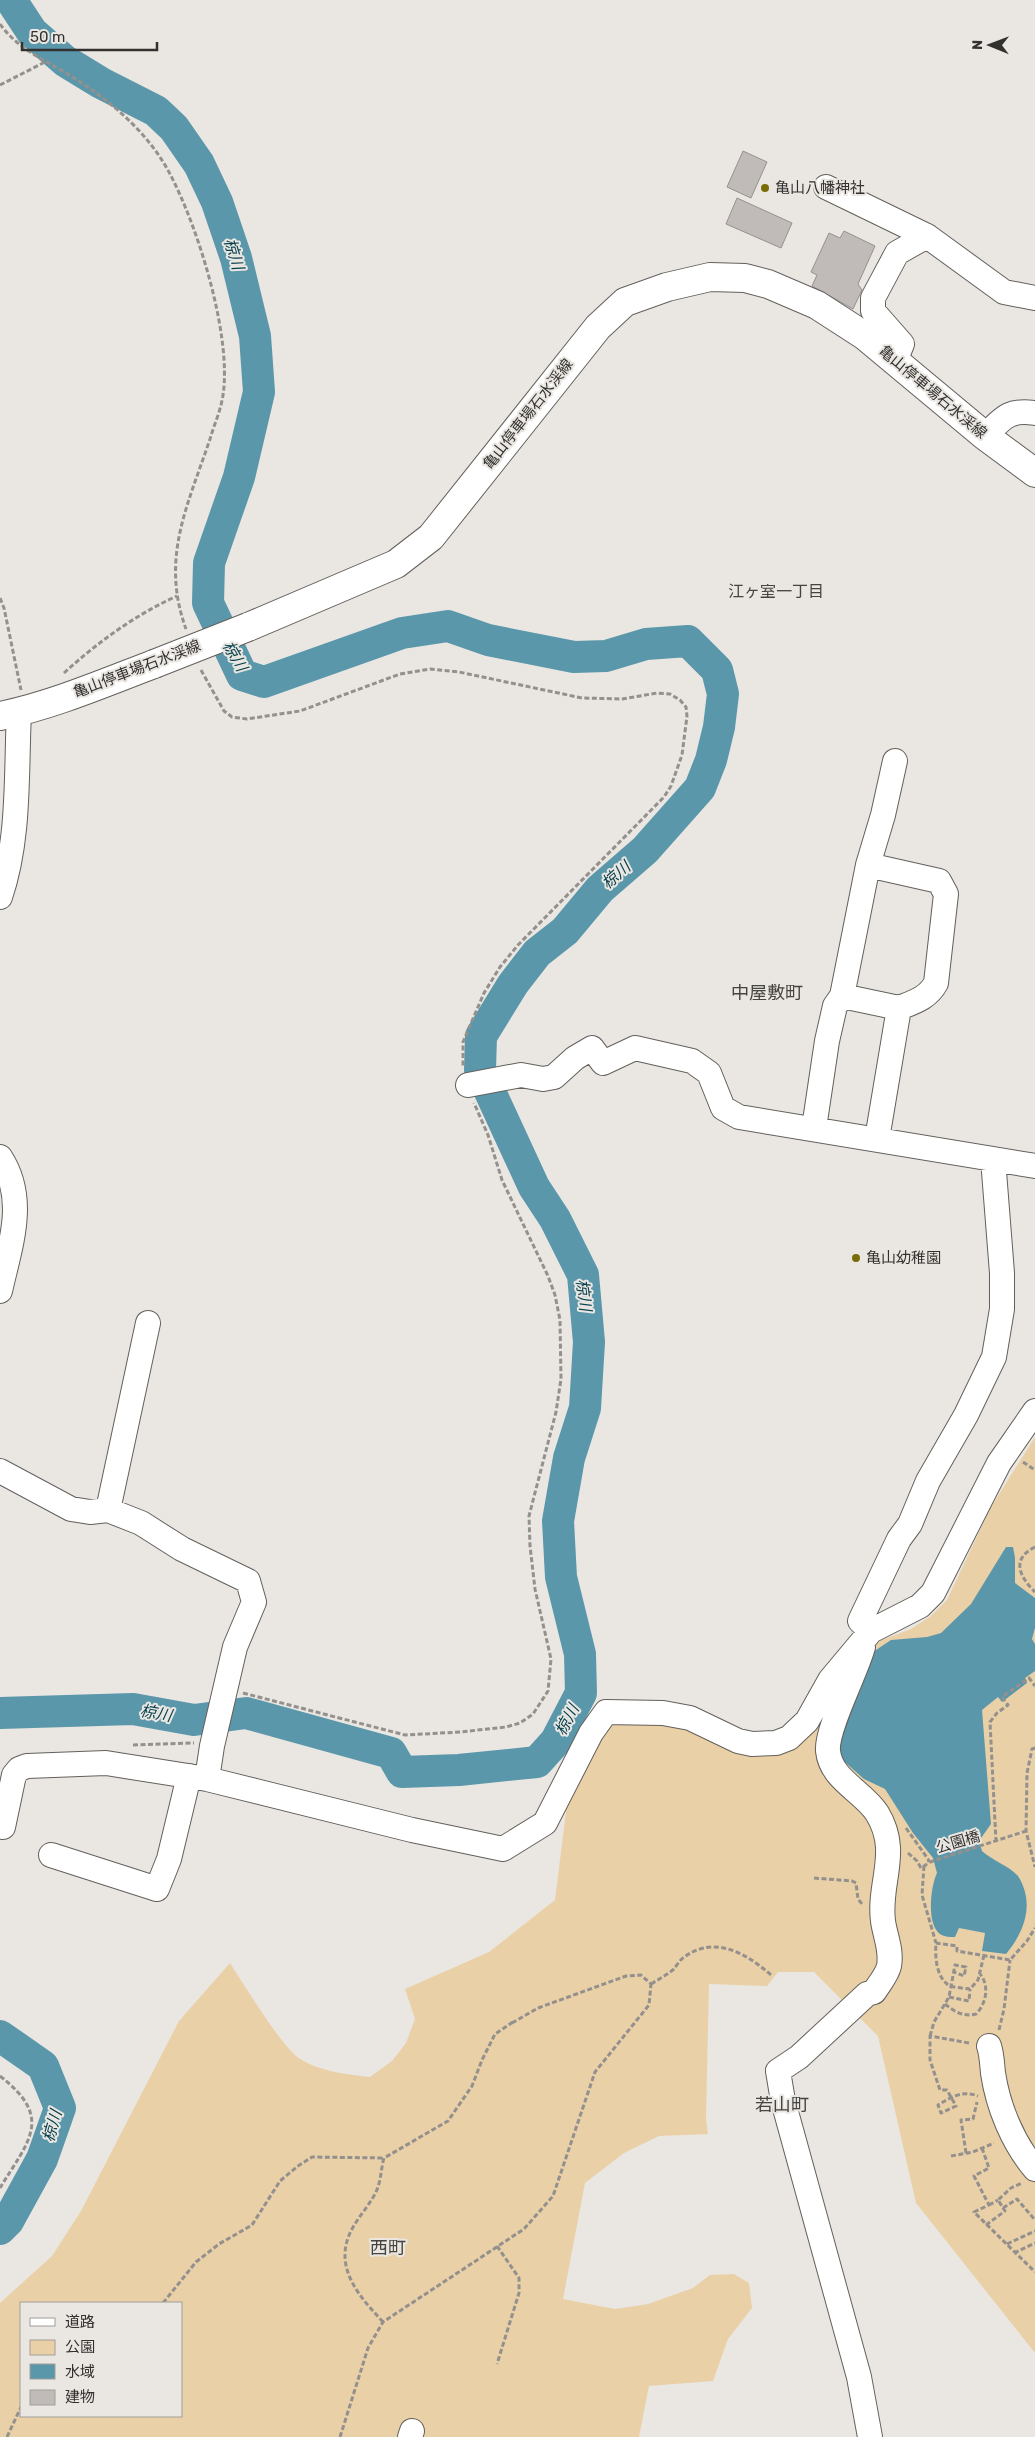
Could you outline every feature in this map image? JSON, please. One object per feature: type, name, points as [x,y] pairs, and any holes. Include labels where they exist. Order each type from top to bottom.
[{"type":"main road","name":"亀山停車場石水渓線","points":[[9,714],[154,664],[248,627],[396,564],[431,537],[587,341],[625,302],[667,287],[710,277],[745,278],[768,284],[817,305],[865,336],[985,436],[1035,473]]},
{"type":"street","points":[[826,187],[927,236],[1004,292],[1035,298]]},
{"type":"street","points":[[895,361],[902,344],[873,311],[873,298],[897,253],[927,236]]},
{"type":"street","points":[[985,436],[1006,414],[1022,411],[1035,413]]},
{"type":"street","points":[[0,898],[9,872],[14,830],[9,714]]},
{"type":"street","points":[[814,1128],[827,1041],[835,1006],[842,996],[868,865],[883,815],[894,761]]},
{"type":"street","points":[[842,996],[899,1008],[921,999],[932,991],[936,983],[946,894],[939,881],[868,865]]},
{"type":"street","points":[[877,1139],[899,1008]]},
{"type":"street","points":[[469,1085],[521,1075],[543,1079],[554,1078],[575,1058],[592,1048],[603,1063],[635,1048],[692,1061],[709,1074],[723,1108],[739,1116],[1035,1166]]},
{"type":"street","points":[[0,1157],[14,1186],[17,1215],[0,1291]]},
{"type":"street","points":[[870,2437],[859,2377],[783,2102],[778,2072],[799,2057],[867,1994],[874,1992],[889,1966],[890,1950],[882,1913],[889,1851],[886,1836],[877,1813],[834,1770],[828,1751],[832,1730],[868,1635],[860,1621],[899,1539],[910,1524],[928,1481],[966,1415],[994,1357],[1002,1309],[1002,1273],[993,1159]]},
{"type":"street","points":[[108,1510],[148,1323]]},
{"type":"street","points":[[3,1827],[14,1775],[19,1769],[26,1766],[106,1763],[198,1777],[412,1830],[503,1849],[545,1823],[591,1733],[606,1712],[663,1713],[690,1718],[738,1741],[752,1744],[776,1743],[789,1738],[807,1721],[830,1680],[868,1635],[920,1606],[933,1593],[999,1463],[1035,1411]]},
{"type":"street","points":[[0,1471],[71,1509],[90,1512],[108,1510],[141,1523],[182,1549],[248,1581],[254,1602],[235,1647],[212,1746],[198,1777],[157,1889],[51,1855]]},
{"type":"street","points":[[989,2046],[988,2096],[1011,2131],[1032,2175]]},
{"type":"path","points":[[0,24],[8,36],[25,50],[87,88],[143,133],[170,174],[193,228],[212,286],[223,355],[223,395],[175,552],[177,596],[187,634]]},
{"type":"path","points":[[0,85],[45,62]]},
{"type":"path","points":[[62,676],[98,642],[160,604],[177,596]]},
{"type":"path","points":[[0,598],[4,608],[23,700],[9,714]]},
{"type":"path","points":[[200,667],[224,711],[232,717],[247,718],[300,711],[400,674],[430,669],[459,672],[582,698],[613,700],[670,694],[680,700],[686,707],[687,716],[682,755],[671,786],[664,797],[518,945],[500,966],[484,993],[463,1042],[464,1072],[502,1180],[550,1283],[560,1320],[561,1379],[556,1412],[529,1516],[535,1589],[551,1659],[548,1691],[533,1714],[520,1723],[497,1728],[405,1735],[224,1688]]},
{"type":"path","points":[[1035,1547],[1023,1554],[1020,1563],[1020,1574],[1035,1592]]},
{"type":"path","points":[[994,1843],[990,1722],[997,1713],[1008,1705],[1002,1697],[1029,1678],[1035,1686]]},
{"type":"path","points":[[1035,1748],[1032,1749],[1027,1773],[1026,1831],[1035,1867]]},
{"type":"path","name":"公園橋","points":[[930,1862],[994,1843],[1026,1831]]},
{"type":"path","points":[[924,1866],[922,1895],[936,1943],[936,1962],[946,1984],[970,1989]]},
{"type":"path","points":[[814,1878],[852,1881],[856,1883],[858,1899],[868,1913],[882,1913]]},
{"type":"path","points":[[930,2036],[989,2046],[1001,2026],[1010,1960],[1027,1941],[1035,1928]]},
{"type":"path","points":[[936,1943],[957,1946],[956,1951],[1010,1960]]},
{"type":"path","points":[[651,1984],[667,1975],[683,1958],[701,1949],[716,1946],[727,1947],[754,1960],[771,1975]]},
{"type":"path","points":[[949,1997],[968,2001],[970,1989],[978,1980],[984,1956]]},
{"type":"path","points":[[954,1972],[949,1997],[934,2022],[928,2045],[934,2078],[940,2090],[947,2090],[951,2097],[956,2106],[941,2113],[938,2105],[951,2097],[962,2094],[988,2096],[973,2119],[961,2120],[966,2153]]},
{"type":"path","points":[[945,2004],[960,2014],[969,2016],[976,2014],[984,2000],[986,1990],[984,1978],[980,1974]]},
{"type":"path","points":[[164,2302],[196,2262],[219,2244],[252,2225],[280,2181],[298,2166],[312,2158],[384,2158],[448,2121],[461,2106],[472,2086],[495,2034],[512,2022],[538,2008],[626,1976],[641,1975],[651,1984]]},
{"type":"path","points":[[340,2437],[368,2348],[384,2322],[524,2229],[553,2196],[595,2072],[649,2005],[651,1984]]},
{"type":"path","points":[[0,2076],[18,2091],[29,2104],[32,2120],[31,2133],[0,2188]]},
{"type":"path","points":[[951,2156],[993,2144],[1011,2131]]},
{"type":"path","points":[[982,2148],[989,2168],[974,2176],[989,2205]]},
{"type":"path","points":[[384,2158],[377,2190],[348,2239],[345,2259],[356,2292],[384,2322]]},
{"type":"path","points":[[1032,2175],[1011,2188],[998,2200],[974,2212],[1035,2272]]},
{"type":"path","points":[[1003,2208],[1017,2199],[1035,2220]]},
{"type":"path","points":[[986,2225],[1005,2211],[998,2200]]},
{"type":"path","points":[[1007,2244],[1035,2231]]},
{"type":"path","points":[[1014,2253],[1035,2243]]},
{"type":"path","points":[[497,2246],[519,2278],[519,2293],[497,2364]]},
{"type":"path","points":[[7,2437],[20,2409]]},
{"type":"green space","points":[[1035,1437],[1035,2353],[916,2203],[878,2036],[814,1972],[778,1972],[767,1986],[709,1984],[706,2119],[708,2134],[659,2136],[624,2153],[585,2183],[563,2299],[615,2309],[648,2304],[693,2288],[710,2275],[734,2274],[749,2283],[752,2308],[728,2339],[713,2381],[649,2386],[639,2437],[0,2437],[0,2303],[52,2256],[81,2211],[179,2021],[230,1963],[274,2030],[300,2059],[325,2070],[370,2077],[392,2061],[406,2043],[415,2019],[405,1989],[489,1952],[555,1900],[568,1796],[595,1737],[613,1720],[659,1719],[762,1751],[849,1665],[882,1640],[911,1629],[931,1616],[947,1600],[991,1507]]},
{"type":"water","points":[[1006,1547],[1013,1547],[1015,1583],[1035,1598],[1035,1628],[1032,1639],[1035,1644],[1035,1671],[1025,1678],[1027,1683],[1002,1702],[998,1697],[982,1710],[991,1824],[979,1841],[982,1851],[1018,1876],[1026,1896],[1027,1906],[1023,1926],[1006,1954],[982,1951],[985,1933],[959,1928],[955,1937],[950,1937],[943,1936],[937,1931],[931,1911],[933,1885],[937,1873],[933,1858],[913,1833],[885,1789],[864,1779],[838,1756],[837,1734],[864,1658],[891,1640],[927,1637],[941,1633],[971,1604]]},
{"type":"building","points":[[743,151],[767,162],[751,198],[727,187]]},
{"type":"building","points":[[737,198],[792,223],[781,248],[726,224]]},
{"type":"building","points":[[844,231],[875,246],[858,284],[862,290],[853,309],[812,286],[817,275],[811,272],[829,233],[840,238]]},
{"type":"waterway","name":"椋川","points":[[0,1713],[133,1709],[194,1720],[246,1713],[391,1753],[402,1772],[459,1770],[537,1762],[556,1741],[581,1693],[580,1654],[561,1577],[558,1521],[569,1458],[585,1408],[589,1342],[583,1275],[555,1219],[534,1187],[480,1070],[481,1036],[513,984],[537,953],[565,931],[600,889],[645,850],[700,788],[711,760],[719,727],[723,694],[717,670],[688,641],[646,644],[606,656],[574,657],[488,640],[448,626],[402,633],[264,682],[242,675],[208,603],[209,563],[239,477],[259,392],[255,336],[236,258],[217,202],[199,164],[174,128],[156,111],[101,83],[65,61],[32,32],[11,0]]},
{"type":"waterway","name":"椋川","points":[[0,2036],[43,2066],[60,2108],[42,2159],[8,2221],[0,2229]]},
{"type":"place","name":"亀山八幡神社","points":[[765,188]]},
{"type":"place","name":"亀山幼稚園","points":[[856,1258]]},
{"type":"district","name":"江ヶ室一丁目","points":[[776,591]]},
{"type":"district","name":"中屋敷町","points":[[767,993]]},
{"type":"district","name":"若山町","points":[[782,2105]]},
{"type":"district","name":"西町","points":[[388,2248]]}]
